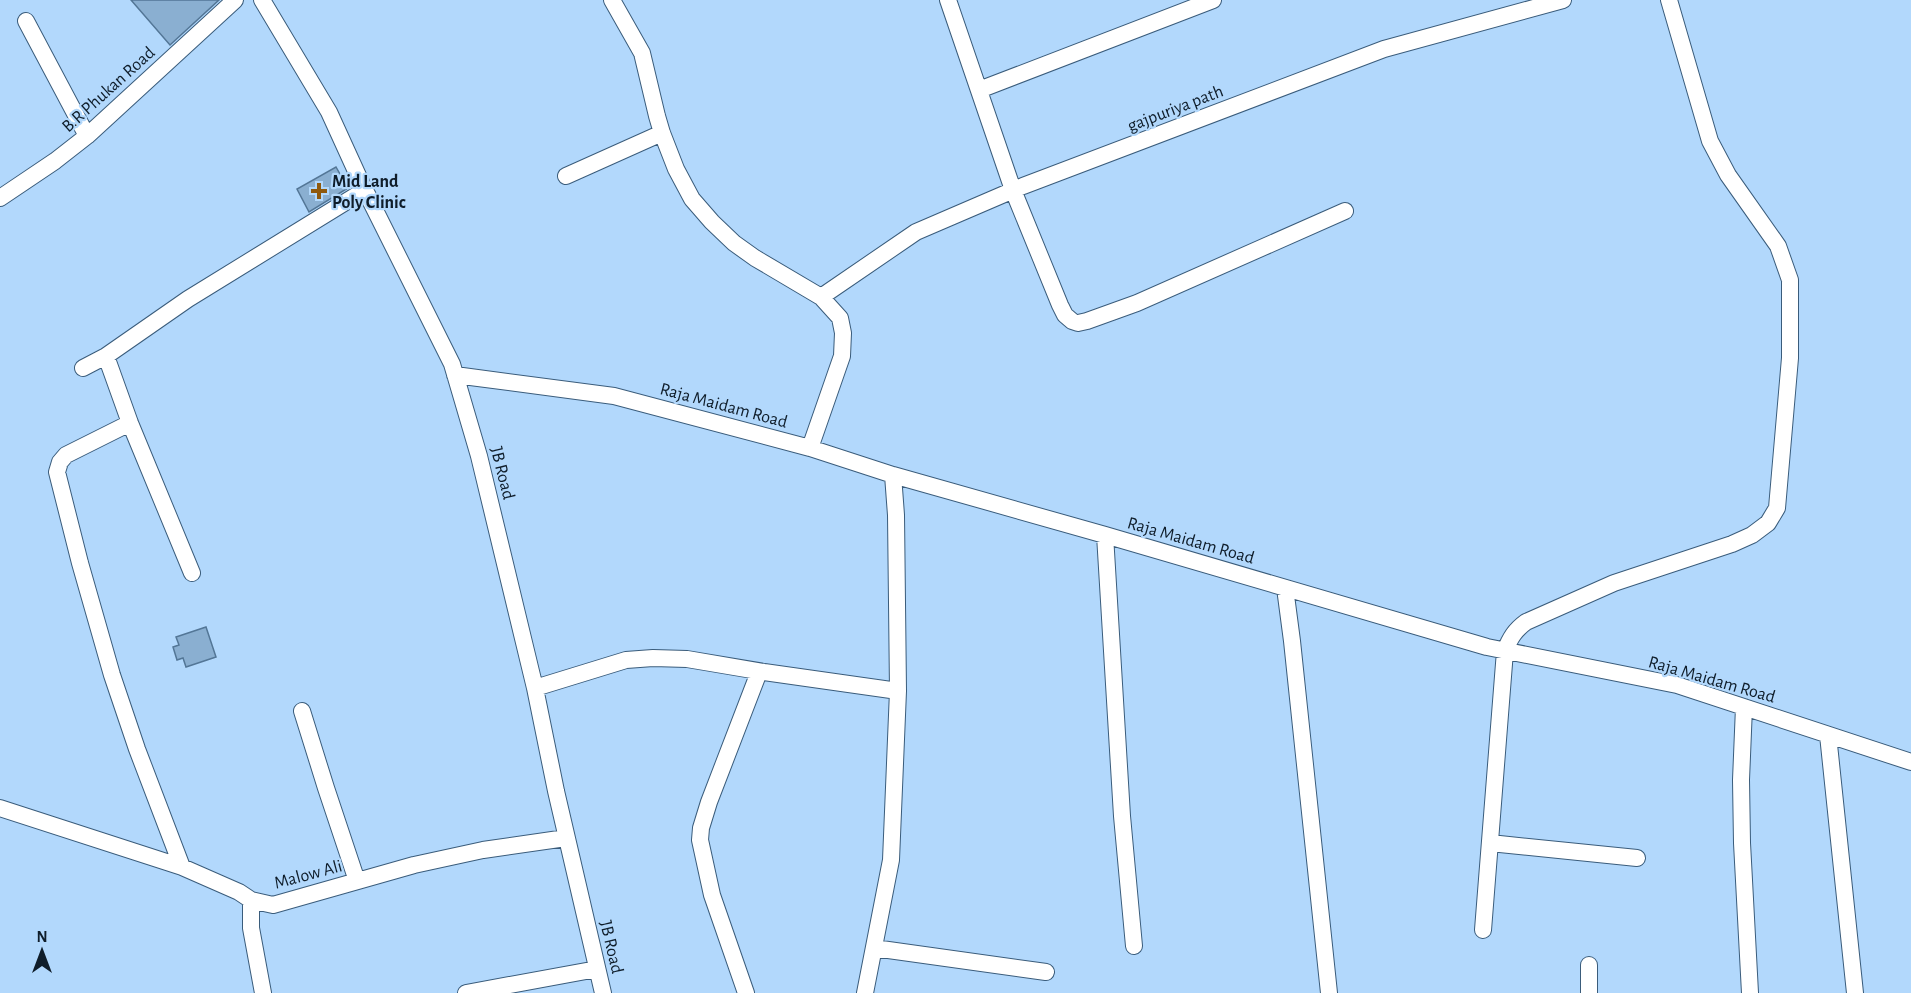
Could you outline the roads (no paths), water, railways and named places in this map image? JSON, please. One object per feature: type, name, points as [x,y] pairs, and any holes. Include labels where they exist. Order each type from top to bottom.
[{"type":"street","name":"B.R Phukan Road","points":[[0,198],[87,136],[235,0]]},
{"type":"street","name":"JB Road","points":[[262,0],[329,111],[365,190],[452,364],[479,456],[535,688],[566,838],[603,993]]},
{"type":"street","points":[[612,0],[642,53],[662,133],[676,169],[692,200],[734,243],[820,297],[840,318],[843,333],[842,356],[810,448]]},
{"type":"street","points":[[948,0],[1013,190],[1060,305],[1065,315],[1072,321],[1078,323],[1137,303],[1345,211]]},
{"type":"street","points":[[979,90],[1213,0]]},
{"type":"street","name":"gajpuriya path","points":[[820,297],[916,232],[1013,190],[1384,49],[1563,0]]},
{"type":"street","points":[[1483,930],[1505,651],[1510,637],[1526,622],[1614,583],[1752,536],[1768,523],[1777,508],[1790,358],[1790,280],[1778,246],[1728,176],[1710,141],[1669,0]]},
{"type":"street","points":[[26,21],[87,136]]},
{"type":"street","points":[[566,176],[662,133]]},
{"type":"street","points":[[83,368],[106,356],[189,299],[365,190]]},
{"type":"street","points":[[106,356],[130,423],[192,573]]},
{"type":"street","name":"Raja Maidam Road","points":[[455,375],[614,396],[810,448],[893,475],[1487,647],[1677,685],[1911,762]]},
{"type":"street","points":[[130,423],[66,454],[57,472],[112,675],[137,749],[182,867]]},
{"type":"street","points":[[865,993],[891,860],[897,692],[896,515],[893,475]]},
{"type":"street","points":[[1106,535],[1122,816],[1134,946]]},
{"type":"street","points":[[1285,588],[1329,993]]},
{"type":"street","points":[[535,688],[626,660],[653,658],[687,659],[897,692]]},
{"type":"street","points":[[746,993],[712,895],[700,840],[709,802],[759,672]]},
{"type":"street","points":[[1744,707],[1742,843],[1750,993]]},
{"type":"street","points":[[302,711],[357,881]]},
{"type":"street","points":[[1828,735],[1855,993]]},
{"type":"street","name":"Malow Ali","points":[[0,808],[182,867],[239,892],[251,900],[273,905],[414,865],[471,853],[566,838]]},
{"type":"street","points":[[1490,843],[1637,858]]},
{"type":"street","points":[[251,900],[251,928],[263,993]]},
{"type":"street","points":[[874,948],[1046,972]]},
{"type":"street","points":[[1589,965],[1589,993]]},
{"type":"street","points":[[466,993],[597,969]]},
{"type":"place","name":"Mid Land Poly Clinic","points":[[319,191]]}]
